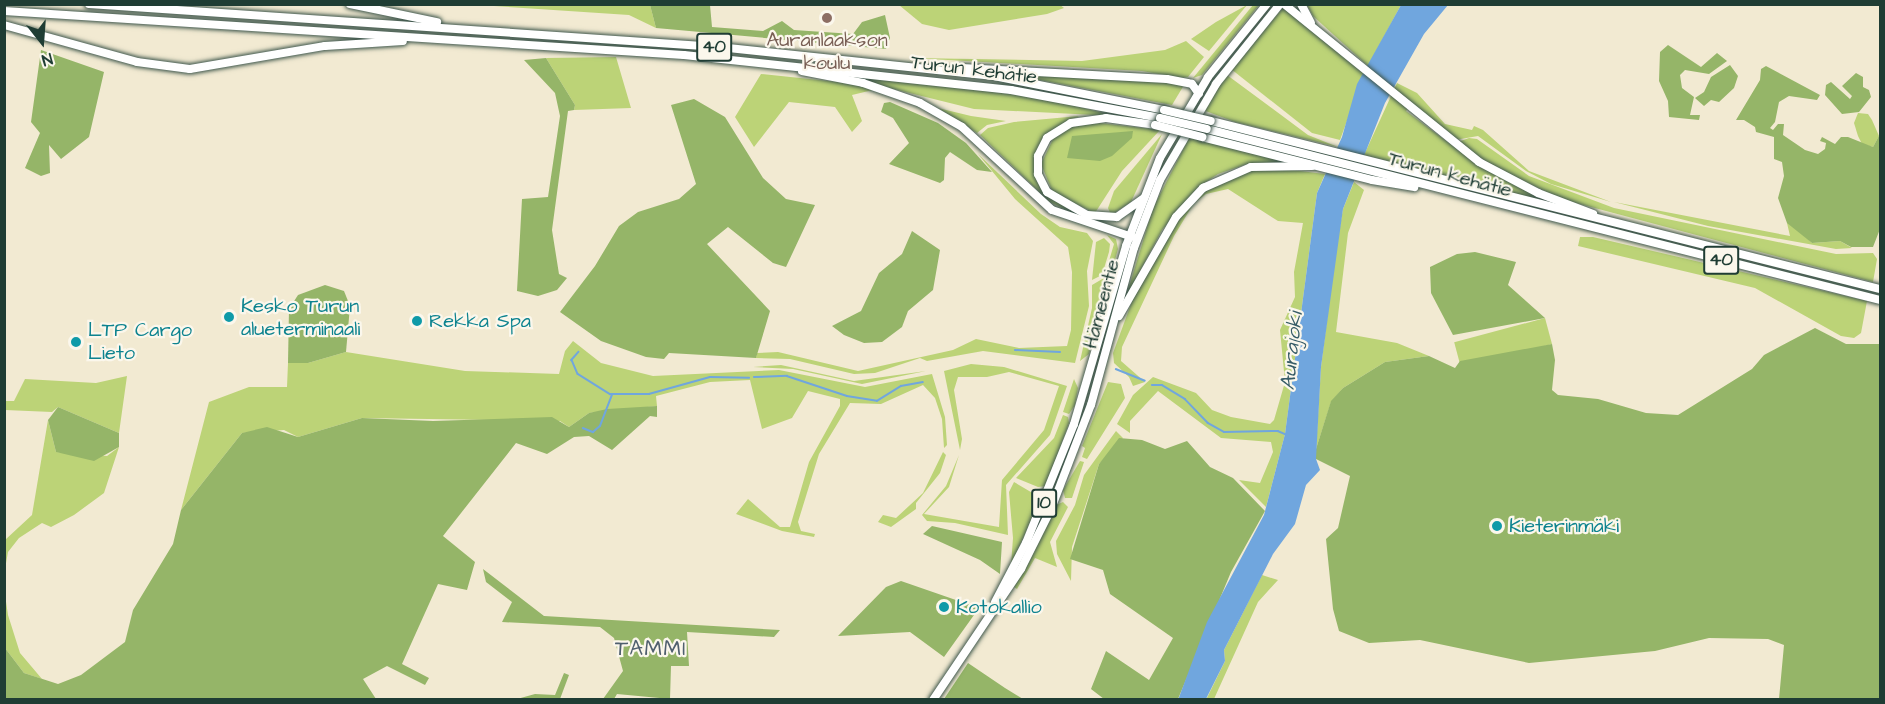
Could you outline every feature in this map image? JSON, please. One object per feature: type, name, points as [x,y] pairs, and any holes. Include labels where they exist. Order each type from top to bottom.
[{"type":"highway","name":"Turun kehätie","points":[[89,4],[495,30],[932,69],[1060,87],[1209,125],[1373,176],[1458,194],[1881,300]]},
{"type":"highway","points":[[350,4],[495,30]]},
{"type":"highway","name":"Hämeentie","points":[[933,699],[1021,569],[1055,499],[1091,405],[1145,196],[1175,128],[1199,91],[1267,4]]},
{"type":"highway","points":[[1282,4],[1311,25],[1460,148],[1502,175],[1616,223]]},
{"type":"highway","name":"Hämeentie","points":[[982,627],[1026,543],[1050,488],[1091,372],[1134,236],[1160,180],[1201,107],[1244,45],[1282,4]]},
{"type":"highway","points":[[1301,4],[1311,25]]},
{"type":"highway","name":"Turun kehätie","points":[[4,11],[440,39],[766,64],[1011,90],[1162,114]]},
{"type":"highway","points":[[4,25],[137,62],[195,69],[325,46],[440,39]]},
{"type":"highway","points":[[766,64],[863,83],[920,102],[970,133],[1052,210],[1134,236]]},
{"type":"highway","points":[[932,69],[993,68],[1187,83],[1199,91],[1201,107]]},
{"type":"highway","points":[[1145,196],[1117,217],[1087,215],[1047,192],[1038,174],[1038,161],[1047,138],[1071,123],[1106,118],[1155,125],[1202,137],[1314,157]]},
{"type":"highway","name":"Turun kehätie","points":[[1314,157],[1376,163],[1881,289]]},
{"type":"highway","points":[[1112,327],[1164,234],[1203,188],[1251,167],[1314,157]]},
{"type":"green space","points":[[1059,4],[1064,8],[1047,14],[949,30],[922,24],[899,5]]},
{"type":"green space","points":[[478,5],[650,5],[656,28],[629,15]]},
{"type":"green space","points":[[650,5],[710,5],[712,27],[763,31],[782,21],[794,30],[853,34],[862,22],[885,15],[890,38],[886,49],[656,28]]},
{"type":"green space","points":[[1247,5],[1209,51],[1191,39],[1216,22]]},
{"type":"green space","points":[[1253,5],[1259,5],[1202,75],[1193,78]]},
{"type":"green space","points":[[1307,5],[1401,5],[1368,66],[1313,16]]},
{"type":"green space","points":[[1283,8],[1364,74],[1340,140],[1312,133],[1231,69]]},
{"type":"green space","points":[[1186,41],[1204,57],[1188,77],[1181,78],[1142,71],[913,58],[1082,61],[1165,50]]},
{"type":"green space","points":[[1668,45],[1701,67],[1717,53],[1727,61],[1709,74],[1685,70],[1680,75],[1682,88],[1694,97],[1690,115],[1700,115],[1699,120],[1669,117],[1668,101],[1659,81],[1660,52]]},
{"type":"green space","points":[[41,50],[104,72],[89,137],[61,159],[49,145],[50,173],[41,176],[25,168],[40,133],[31,122]]},
{"type":"green space","points":[[616,57],[631,108],[574,110],[575,105],[546,58]]},
{"type":"green space","points":[[546,58],[575,105],[574,110],[568,111],[552,230],[559,274],[567,278],[557,290],[538,296],[517,291],[522,199],[548,197],[560,116],[555,93],[524,60]]},
{"type":"green space","points":[[1730,65],[1738,76],[1734,88],[1719,102],[1711,100],[1704,106],[1695,98],[1704,92],[1711,77]]},
{"type":"green space","points":[[1766,66],[1820,95],[1817,100],[1789,96],[1779,102],[1775,122],[1770,128],[1773,130],[1778,124],[1784,124],[1783,135],[1805,150],[1818,154],[1825,149],[1826,143],[1820,141],[1822,137],[1835,144],[1841,137],[1848,137],[1873,147],[1880,134],[1880,229],[1873,247],[1851,247],[1840,241],[1812,243],[1787,223],[1778,198],[1784,176],[1782,162],[1774,159],[1774,137],[1756,132],[1755,127],[1744,120],[1736,120],[1760,80],[1761,69]]},
{"type":"green space","points":[[992,71],[1138,80],[1184,85],[1172,105]]},
{"type":"green space","points":[[1856,73],[1863,77],[1863,87],[1869,90],[1871,97],[1859,112],[1842,114],[1825,95],[1826,85],[1831,82],[1850,99],[1852,96],[1842,86]]},
{"type":"green space","points":[[761,74],[838,82],[877,89],[852,95],[862,121],[852,132],[835,107],[789,102],[754,147],[735,117]]},
{"type":"green space","points":[[837,75],[968,88],[1056,101],[1115,116],[974,109]]},
{"type":"green space","points":[[1227,75],[1308,135],[1338,147],[1235,122],[1203,110]]},
{"type":"green space","points":[[1397,83],[1417,93],[1445,124],[1472,130],[1474,126],[1483,130],[1529,171],[1611,202],[1551,184],[1526,171],[1478,136],[1455,140],[1412,104],[1406,111],[1477,164],[1563,207],[1364,155]]},
{"type":"green space","points":[[694,99],[725,117],[763,178],[786,199],[815,205],[786,267],[773,263],[728,227],[707,244],[770,311],[756,358],[669,353],[664,359],[646,357],[601,341],[560,312],[595,266],[619,226],[638,212],[679,199],[696,184],[671,105]]},
{"type":"green space","points":[[890,102],[938,123],[966,143],[992,172],[977,170],[950,152],[945,158],[944,180],[940,183],[889,164],[909,143],[893,118],[881,112],[884,103]]},
{"type":"green space","points":[[938,108],[1006,121],[987,125],[977,133]]},
{"type":"green space","points":[[1858,113],[1868,114],[1872,120],[1879,136],[1873,147],[1862,144],[1858,136],[1854,123]]},
{"type":"green space","points":[[1079,116],[1051,131],[1037,156],[1045,193],[1088,220],[1050,202],[980,135],[988,128],[1014,122]]},
{"type":"green space","points":[[1100,123],[1160,130],[1122,171],[1095,213],[1053,193],[1041,164],[1054,137],[1070,127]]},
{"type":"green space","points":[[1133,131],[1132,138],[1112,156],[1100,161],[1067,158],[1072,136]]},
{"type":"green space","points":[[1162,134],[1131,202],[1111,215],[1108,208],[1114,191]]},
{"type":"green space","points":[[1189,138],[1278,159],[1278,162],[1247,164],[1218,174],[1197,188],[1162,230],[1126,297],[1153,208]]},
{"type":"green space","points":[[1469,138],[1477,139],[1529,176],[1614,208],[1836,254],[1873,253],[1877,259],[1873,282],[1561,199],[1489,164],[1458,142]]},
{"type":"green space","points":[[978,154],[1041,214],[1060,227],[1087,233],[1093,241],[1087,271],[1089,306],[1075,363],[983,351],[927,361],[920,358],[875,373],[854,374],[790,359],[756,358],[757,353],[778,352],[858,371],[953,350],[976,339],[1019,348],[1067,346],[1071,330],[1072,272],[1068,247],[1015,199]]},
{"type":"green space","points":[[1275,168],[1325,174],[1317,193],[1285,434],[1266,507],[1239,480],[1260,483],[1273,452],[1271,442],[1221,438],[1158,391],[1130,421],[1130,433],[1117,424],[1133,395],[1153,377],[1196,393],[1212,410],[1231,417],[1270,424],[1274,420],[1285,382],[1280,330],[1295,297],[1294,272],[1303,223],[1278,221],[1228,189],[1206,194],[1194,203],[1174,236],[1122,347],[1121,361],[1145,382],[1133,386],[1129,377],[1114,363],[1113,353],[1134,296],[1182,212],[1203,191],[1243,172]]},
{"type":"green space","points":[[1354,182],[1364,190],[1348,233],[1336,332],[1397,343],[1429,356],[1385,362],[1343,388],[1331,402],[1316,449],[1321,367],[1336,249],[1343,209]]},
{"type":"green space","points":[[1614,202],[1790,236],[1787,223],[1791,223],[1812,243],[1840,241],[1852,248],[1836,249],[1708,226]]},
{"type":"green space","points":[[912,231],[940,250],[933,290],[908,311],[902,327],[882,342],[864,343],[844,335],[832,326],[861,311],[879,273],[902,254]]},
{"type":"green space","points":[[1107,235],[1116,239],[1118,249],[1089,354],[1080,361],[1092,308],[1092,285],[1104,278],[1114,244]]},
{"type":"green space","points":[[1580,237],[1593,237],[1867,301],[1861,333],[1854,338],[1841,336],[1755,288],[1578,246]]},
{"type":"green space","points":[[1104,238],[1110,244],[1109,252],[1102,275],[1092,280],[1096,242]]},
{"type":"green space","points":[[1475,252],[1516,262],[1508,285],[1545,318],[1453,335],[1431,293],[1430,267],[1457,254]]},
{"type":"green space","points":[[325,285],[344,291],[350,306],[346,352],[308,363],[288,363],[289,309],[298,295]]},
{"type":"green space","points":[[1545,318],[1552,344],[1461,368],[1454,342]]},
{"type":"green space","points":[[1815,328],[1846,344],[1880,344],[1880,699],[1779,699],[1784,645],[1768,639],[1709,638],[1655,651],[1529,663],[1420,640],[1369,643],[1339,631],[1333,609],[1326,539],[1338,528],[1350,476],[1316,459],[1316,449],[1331,401],[1343,388],[1385,362],[1429,356],[1455,368],[1460,361],[1552,344],[1555,360],[1552,390],[1558,395],[1598,399],[1646,413],[1678,415],[1752,369],[1764,355]]},
{"type":"green space","points":[[573,341],[601,363],[653,376],[779,370],[865,387],[932,374],[945,417],[947,445],[944,448],[942,419],[935,398],[923,385],[881,404],[850,403],[819,454],[798,522],[801,531],[815,534],[814,537],[782,531],[736,514],[748,499],[780,527],[790,527],[809,462],[840,406],[840,399],[808,391],[792,418],[762,429],[750,380],[710,382],[656,396],[657,406],[589,413],[569,427],[560,421],[362,418],[298,437],[284,430],[242,433],[181,510],[209,402],[249,387],[287,387],[288,363],[308,363],[346,352],[465,371],[559,374],[565,351]]},
{"type":"green space","points":[[971,364],[1004,367],[1067,386],[1050,435],[1006,485],[1008,535],[955,523],[927,521],[922,515],[946,486],[959,455],[949,487],[924,514],[999,527],[1002,480],[1044,430],[1059,386],[1009,372],[987,377],[958,377],[954,390],[962,439],[960,450],[944,371]]},
{"type":"green space","points":[[781,365],[854,381],[926,371],[862,384],[793,369],[753,367]]},
{"type":"green space","points":[[127,376],[119,433],[58,407],[52,412],[5,410],[5,401],[14,401],[25,379],[96,383]]},
{"type":"green space","points":[[1074,379],[1078,388],[1075,405],[1069,414],[1063,412]]},
{"type":"green space","points":[[1108,382],[1121,384],[1125,398],[1087,459],[1082,457],[1085,448],[1082,446]]},
{"type":"green space","points":[[657,406],[657,417],[650,416],[612,450],[589,436],[574,437],[547,454],[516,443],[443,536],[475,562],[467,590],[438,584],[402,664],[429,678],[425,685],[387,666],[363,679],[376,699],[5,699],[5,648],[24,673],[58,684],[81,675],[125,642],[133,610],[173,544],[181,510],[242,433],[267,427],[298,437],[362,418],[433,421],[552,417],[569,427],[589,413],[607,409]]},
{"type":"green space","points":[[58,407],[119,433],[119,447],[94,461],[56,452],[48,420]]},
{"type":"green space","points":[[1063,415],[1068,417],[1069,423],[1046,486],[1038,487],[1016,478],[1054,438]]},
{"type":"green space","points":[[48,420],[56,452],[107,456],[119,447],[104,493],[74,515],[51,527],[42,523],[19,538],[8,552],[5,569],[5,540],[32,515]]},
{"type":"green space","points":[[1116,431],[1123,438],[1099,464],[1072,547],[1071,581],[1057,554],[1056,541],[1075,505],[1084,475]]},
{"type":"green space","points":[[1119,438],[1142,440],[1165,449],[1187,441],[1210,467],[1233,478],[1265,511],[1231,572],[1178,699],[1104,699],[1091,689],[1106,651],[1149,680],[1173,638],[1110,594],[1103,570],[1070,559],[1099,464]]},
{"type":"green space","points":[[943,452],[946,455],[940,473],[916,503],[916,509],[891,527],[878,522],[883,515],[896,518],[923,493]]},
{"type":"green space","points":[[1080,461],[1084,462],[1072,498],[1065,498],[1063,490]]},
{"type":"green space","points":[[1014,482],[1041,498],[1011,565],[1013,538],[1009,492]]},
{"type":"green space","points":[[1063,502],[1068,507],[1050,542],[1057,567],[1035,558],[1017,589],[1014,587],[1056,505]]},
{"type":"green space","points":[[932,526],[1002,542],[1000,574],[980,560],[923,534]]},
{"type":"green space","points":[[483,569],[544,616],[780,630],[774,637],[687,632],[689,666],[671,666],[670,699],[617,694],[614,699],[603,699],[623,671],[614,638],[600,627],[502,622],[512,602],[486,582]]},
{"type":"green space","points":[[1262,575],[1278,580],[1258,602],[1214,699],[1206,700],[1225,661],[1224,650]]},
{"type":"green space","points":[[901,581],[979,608],[944,657],[910,632],[838,636],[886,587]]},
{"type":"green space","points":[[4,588],[8,615],[20,653],[42,679],[24,673],[5,648]]},
{"type":"green space","points":[[968,663],[1005,688],[1023,699],[944,699]]},
{"type":"green space","points":[[564,673],[569,675],[560,699],[517,699],[535,694],[555,695]]},
{"type":"water","points":[[1401,5],[1448,5],[1424,34],[1385,103],[1343,209],[1321,367],[1316,459],[1320,470],[1306,485],[1295,524],[1273,554],[1224,650],[1225,661],[1206,699],[1178,700],[1207,622],[1264,515],[1285,434],[1317,193],[1342,137],[1357,84]]},
{"type":"waterway","points":[[1015,350],[1060,352]]},
{"type":"waterway","points":[[579,352],[572,360],[578,374],[610,394],[649,394],[710,377],[749,378]]},
{"type":"waterway","points":[[1116,369],[1145,381]]},
{"type":"waterway","points":[[754,377],[787,376],[847,396],[877,401],[901,386],[923,382]]},
{"type":"waterway","points":[[1152,385],[1162,385],[1185,399],[1208,423],[1224,432],[1278,431],[1285,434]]},
{"type":"waterway","points":[[583,428],[593,432],[600,426],[612,395]]},
{"type":"place","name":"Auranlaakson koulu","points":[[827,18]]},
{"type":"place","name":"Kesko Turun alueterminaali","points":[[229,317]]},
{"type":"place","name":"Rekka Spa","points":[[417,321]]},
{"type":"place","name":"LTP Cargo Lieto","points":[[76,342]]},
{"type":"place","name":"Kieterinmäki","points":[[1497,526]]},
{"type":"place","name":"Kotokallio","points":[[944,607]]},
{"type":"district","name":"TAMMI","points":[[651,649]]},
{"type":"water label","name":"Aurajoki","points":[[1292,351]]}]
